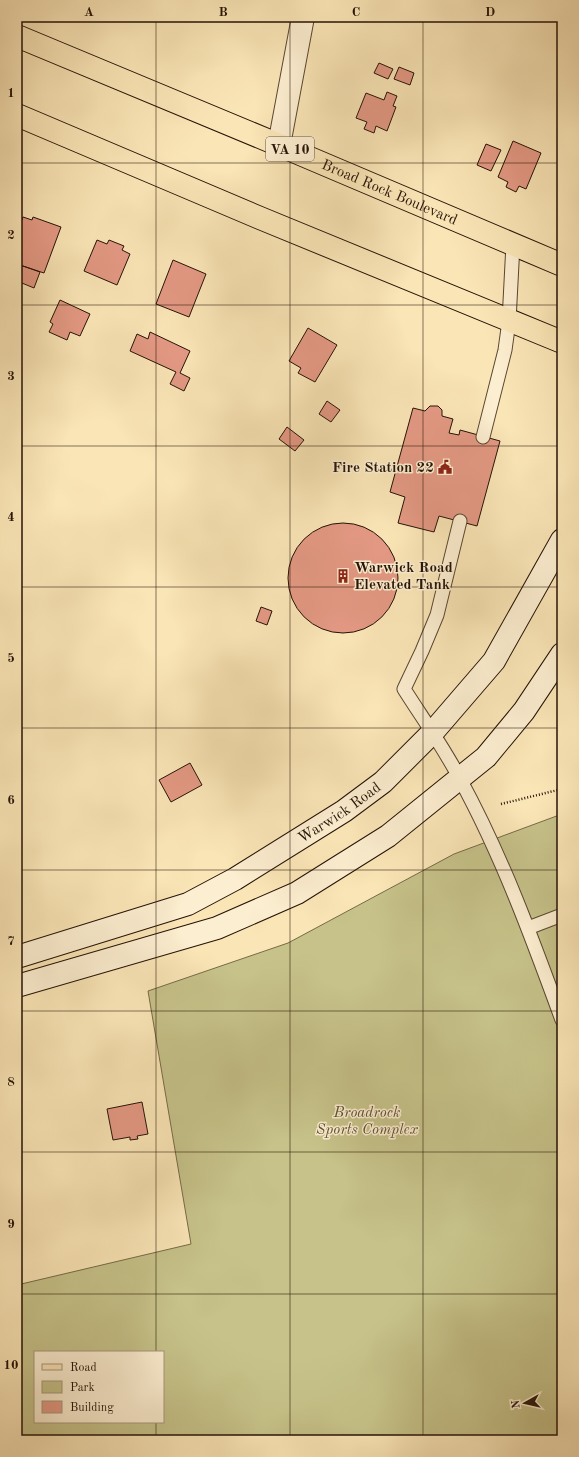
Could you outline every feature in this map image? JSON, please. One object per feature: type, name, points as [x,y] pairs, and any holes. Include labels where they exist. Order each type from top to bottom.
[{"type":"main road","points":[[278,145],[303,17]]},
{"type":"main road","name":"Broad Rock Boulevard","points":[[17,36],[562,265]]},
{"type":"main road","points":[[17,115],[260,218],[562,342]]},
{"type":"main road","name":"Warwick Road","points":[[17,957],[188,904],[228,882],[344,811],[383,782],[432,733],[494,661],[562,540]]},
{"type":"main road","points":[[17,986],[217,928],[297,893],[388,836],[486,756],[524,711],[562,654]]},
{"type":"lane","points":[[483,437],[505,350],[509,321],[513,244]]},
{"type":"lane","points":[[460,522],[437,615],[404,688],[460,778],[492,842],[528,928],[562,1020]]},
{"type":"lane","points":[[528,928],[562,915]]},
{"type":"path","points":[[501,804],[562,789]]},
{"type":"green space","name":"Broadrock Sports Complex","points":[[562,814],[562,1440],[17,1440],[17,1285],[191,1244],[148,991],[288,943],[454,854]]},
{"type":"building","points":[[379,63],[393,69],[388,79],[374,73]]},
{"type":"building","points":[[399,67],[414,73],[410,85],[394,79]]},
{"type":"building","points":[[387,92],[397,96],[393,106],[396,107],[387,131],[376,126],[374,133],[364,129],[367,122],[356,118],[366,93],[384,100]]},
{"type":"building","points":[[513,141],[541,153],[526,189],[519,186],[516,192],[506,187],[508,182],[498,177]]},
{"type":"building","points":[[486,144],[501,150],[491,171],[477,165]]},
{"type":"building","points":[[23,217],[32,220],[33,217],[61,227],[44,273],[17,264],[17,233]]},
{"type":"building","points":[[97,240],[107,244],[109,240],[124,246],[122,250],[130,254],[117,285],[84,271]]},
{"type":"building","points":[[173,260],[206,274],[189,317],[156,304]]},
{"type":"building","points":[[17,264],[40,272],[34,288],[17,281]]},
{"type":"building","points":[[60,300],[90,314],[80,336],[70,332],[67,340],[49,332],[53,324],[50,322]]},
{"type":"building","points":[[308,328],[337,345],[315,382],[298,373],[301,368],[289,361]]},
{"type":"building","points":[[150,332],[190,351],[180,373],[190,378],[184,391],[170,384],[176,372],[130,351],[137,334],[148,339]]},
{"type":"building","points":[[327,401],[340,410],[331,422],[319,414]]},
{"type":"building","name":"Fire Station 22","points":[[430,406],[438,406],[442,410],[442,416],[453,419],[449,433],[459,435],[460,430],[500,441],[477,526],[439,516],[434,532],[398,523],[405,497],[390,492],[413,408],[425,411]]},
{"type":"building","points":[[287,427],[304,440],[295,451],[279,439]]},
{"type":"building","name":"Warwick Road Elevated Tank","points":[[343,523],[364,527],[374,532],[382,539],[389,547],[394,557],[398,578],[394,599],[389,609],[382,617],[374,624],[364,629],[343,633],[322,629],[312,624],[304,617],[297,609],[292,599],[288,578],[292,557],[297,547],[304,539],[312,532],[322,527]]},
{"type":"building","points":[[261,607],[272,611],[267,625],[256,621]]},
{"type":"building","points":[[190,763],[202,785],[171,802],[159,780]]},
{"type":"building","points":[[142,1102],[148,1134],[137,1136],[138,1139],[130,1140],[130,1137],[113,1140],[107,1109]]},
{"type":"place","name":"Fire Station 22","points":[[445,467]]},
{"type":"place","name":"Warwick Road Elevated Tank","points":[[343,576]]}]
